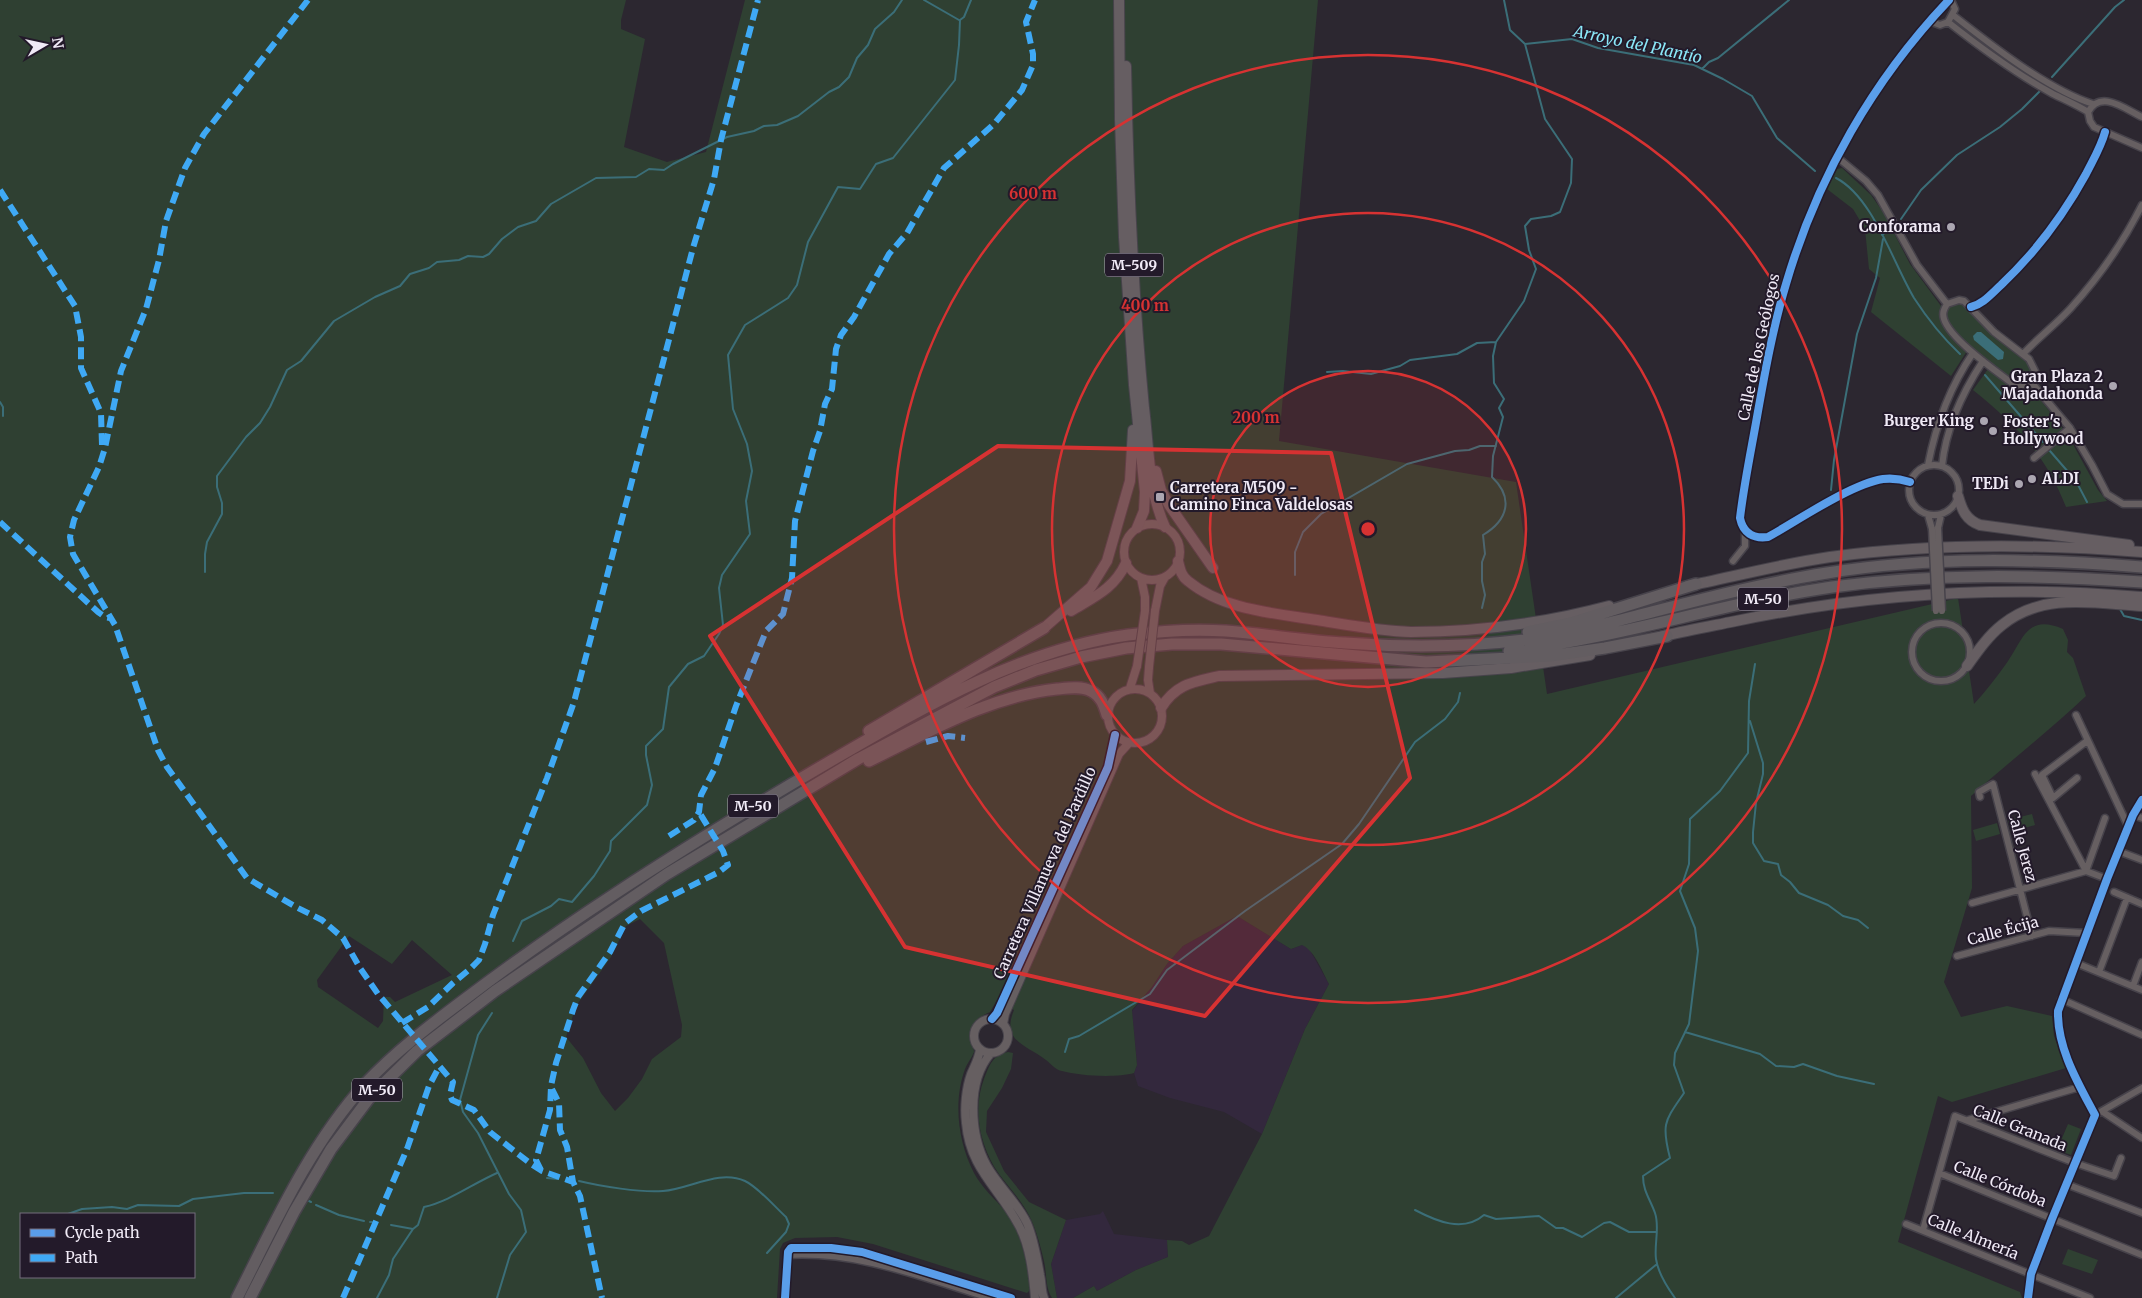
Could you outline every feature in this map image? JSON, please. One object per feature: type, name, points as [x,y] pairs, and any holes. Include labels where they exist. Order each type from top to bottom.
[{"type":"highway","name":"M-509","points":[[1120,0],[1120,119],[1124,236],[1134,385],[1145,492],[1144,511],[1137,528]]},
{"type":"highway","name":"M-509","points":[[1126,0],[1127,130],[1136,299],[1154,498],[1165,527]]},
{"type":"highway","points":[[1044,628],[1091,587],[1100,576],[1107,561],[1130,481],[1133,432],[1124,290],[1124,236]]},
{"type":"highway","points":[[1144,404],[1161,490],[1213,568]]},
{"type":"highway","points":[[1958,496],[1963,511],[1968,518],[1980,525],[2142,546]]},
{"type":"highway","points":[[1178,562],[1181,574],[1187,581],[1229,603],[1346,625],[1411,632],[1473,629],[1544,620],[1784,565],[1881,551],[1963,546],[2025,546],[2142,552]]},
{"type":"highway","name":"M-50","points":[[237,1298],[284,1206],[320,1143],[341,1113],[384,1065],[410,1041],[569,924],[720,825],[860,744],[947,697],[989,676],[1031,659],[1077,645],[1126,636],[1171,631],[1220,631],[1339,643],[1441,646],[1480,645],[1548,637],[1768,584],[1828,572],[1878,566],[1959,561],[2022,560],[2142,567]]},
{"type":"highway","points":[[720,825],[782,783],[1044,628],[1111,586],[1120,576],[1126,562]]},
{"type":"highway","name":"M-50","points":[[250,1298],[294,1212],[331,1150],[365,1103],[417,1051],[495,991],[659,880],[738,831],[858,759],[945,711],[994,687],[1036,670],[1081,657],[1126,648],[1172,644],[1221,644],[1387,657],[1490,653],[1549,646],[1769,598],[1879,581],[1960,576],[2022,576],[2142,582]]},
{"type":"highway","points":[[1441,646],[1554,627],[1696,584]]},
{"type":"highway","points":[[1387,657],[1426,662],[1550,656],[1667,636],[1772,613],[1880,597],[1959,591],[2011,590],[2082,592],[2142,597]]},
{"type":"highway","points":[[1967,666],[2001,626],[2017,615],[2036,606],[2070,602],[2142,606]]},
{"type":"highway","points":[[1161,708],[1169,695],[1176,690],[1201,680],[1219,676],[1392,675],[1511,668],[1607,652],[1667,636]]},
{"type":"highway","points":[[738,831],[767,819],[856,768],[992,703],[1041,691],[1080,688],[1097,694],[1107,715]]},
{"type":"street","points":[[1929,21],[1940,24],[1948,22],[1955,9],[1950,0]]},
{"type":"street","name":"Calle de los Geólogos","points":[[1733,561],[1745,546],[1745,531],[1740,518],[1741,507],[1775,325],[1799,244],[1814,205],[1837,156],[1894,64],[1929,21],[1950,0]]},
{"type":"street","points":[[1953,14],[1987,42],[2022,66],[2057,87],[2093,104]]},
{"type":"street","points":[[1948,22],[1983,50],[2017,72],[2052,94],[2088,112]]},
{"type":"street","points":[[2142,117],[2110,101],[2103,100],[2093,104],[2088,112],[2094,127],[2142,148]]},
{"type":"street","points":[[1971,308],[1982,303],[2030,257],[2053,229],[2071,201],[2102,143],[2105,132]]},
{"type":"street","points":[[1837,156],[1866,181],[1878,195],[1917,265],[1947,304]]},
{"type":"street","points":[[2023,354],[2070,309],[2106,266],[2131,227],[2142,205]]},
{"type":"street","points":[[1947,304],[1959,300],[1964,301],[1994,332],[2023,354],[2034,365],[2035,371],[2032,382]]},
{"type":"street","points":[[1947,304],[1943,317],[1946,323],[1983,362],[2013,384],[2019,386],[2032,382]]},
{"type":"street","points":[[1928,465],[1935,431],[1943,407],[1974,353]]},
{"type":"street","points":[[1942,466],[1948,432],[1956,410],[1983,362]]},
{"type":"street","points":[[2032,382],[2070,428],[2107,494],[2123,504],[2142,504]]},
{"type":"street","points":[[2034,458],[2070,428]]},
{"type":"street","points":[[1935,528],[1941,515],[1954,506],[1958,496],[1957,479],[1953,473],[1942,466],[1928,465],[1917,471],[1910,482],[1908,493],[1912,503],[1919,511],[1928,515],[1941,515]]},
{"type":"street","points":[[1745,531],[1751,536],[1759,538],[1768,537],[1858,487],[1882,480],[1894,479],[1910,482]]},
{"type":"street","points":[[1928,515],[1935,528],[1939,611],[1935,623]]},
{"type":"street","points":[[1137,528],[1156,524],[1165,527]]},
{"type":"street","name":"M-509","points":[[1165,527],[1175,535],[1178,542],[1180,556],[1178,562]]},
{"type":"street","name":"M-509","points":[[1126,562],[1124,555],[1127,540],[1137,528]]},
{"type":"street","points":[[1126,562],[1135,574],[1141,578],[1150,580],[1165,577]]},
{"type":"street","points":[[1150,692],[1148,680],[1149,667],[1155,611],[1160,586],[1178,562]]},
{"type":"street","points":[[1130,688],[1137,666],[1145,611],[1145,596],[1141,578]]},
{"type":"street","points":[[1939,611],[1946,623]]},
{"type":"street","points":[[1935,623],[1946,623],[1963,632],[1968,640],[1970,649],[1967,666],[1955,678],[1939,681],[1924,676],[1918,670],[1912,654],[1915,638],[1927,626],[1935,623]]},
{"type":"street","points":[[1130,688],[1150,692],[1161,708],[1160,726],[1156,733],[1144,742],[1128,743],[1115,735],[1107,715],[1112,701],[1117,695],[1130,688]]},
{"type":"street","points":[[2076,715],[2128,826]]},
{"type":"street","name":"Carretera Villanueva del Pardillo","points":[[992,1019],[1108,766],[1115,735]]},
{"type":"street","points":[[2077,778],[2053,798],[2042,775],[2087,740]]},
{"type":"street","name":"Carretera Villanueva del Pardillo","points":[[1003,1024],[1119,754],[1128,743]]},
{"type":"street","points":[[2036,774],[2086,872]]},
{"type":"street","name":"Calle Jerez","points":[[1980,797],[1979,792],[1993,784],[2032,936]]},
{"type":"street","points":[[2095,1115],[2080,1087],[2058,1027],[2058,1012],[2061,999],[2118,851],[2133,814],[2142,800]]},
{"type":"street","points":[[2133,814],[2142,818]]},
{"type":"street","points":[[2086,872],[2105,818]]},
{"type":"street","points":[[2118,851],[2142,860]]},
{"type":"street","points":[[1972,903],[2086,872],[2107,879]]},
{"type":"street","points":[[2114,892],[2142,904]]},
{"type":"street","points":[[2099,972],[2127,898]]},
{"type":"street","name":"Calle Écija","points":[[1957,956],[2049,931],[2086,933]]},
{"type":"street","points":[[2076,962],[2142,990]]},
{"type":"street","points":[[2133,986],[2142,962]]},
{"type":"street","points":[[2061,999],[2142,1035]]},
{"type":"street","points":[[992,1019],[1003,1024],[1007,1030],[1008,1037],[1002,1049],[990,1053],[980,1048],[976,1043],[976,1029],[985,1020],[992,1019]]},
{"type":"street","points":[[980,1048],[980,1054],[970,1076],[966,1097],[966,1123],[971,1150],[980,1170],[1019,1226],[1027,1247],[1037,1298]]},
{"type":"street","points":[[990,1053],[978,1078],[974,1098],[974,1123],[979,1147],[988,1167],[1016,1204],[1027,1223],[1034,1244],[1044,1298]]},
{"type":"street","points":[[1968,1120],[2080,1087]]},
{"type":"street","points":[[2028,1298],[2031,1274],[2095,1115],[2142,1088]]},
{"type":"street","points":[[2103,1112],[2142,1138]]},
{"type":"street","name":"Calle Granada","points":[[1939,1173],[1955,1116],[2075,1163],[2114,1176],[2121,1158]]},
{"type":"street","points":[[1923,1230],[1939,1173]]},
{"type":"street","name":"Calle Córdoba","points":[[1939,1173],[2142,1255]]},
{"type":"street","points":[[2066,1184],[2142,1213]]},
{"type":"street","name":"Calle Almería","points":[[1906,1224],[2090,1298]]},
{"type":"street","points":[[791,1253],[831,1248],[862,1252],[1012,1298]]},
{"type":"street","points":[[785,1298],[791,1253]]},
{"type":"street","points":[[791,1253],[860,1259],[990,1298]]},
{"type":"highlighted area","points":[[998,446],[1331,453],[1410,778],[1205,1016],[905,947],[710,636]]},
{"type":"shaded area","points":[[1237,916],[1291,949],[1302,945],[1306,946],[1329,984],[1305,1029],[1262,1134],[1224,1112],[1170,1098],[1138,1086],[1134,1073],[1137,1065],[1132,1011],[1183,946]]},
{"type":"shaded area","points":[[1103,1211],[1114,1234],[1167,1240],[1168,1257],[1136,1270],[1097,1291],[1094,1286],[1073,1298],[1057,1298],[1051,1264],[1066,1220],[1100,1214]]},
{"type":"green space","points":[[0,0],[626,0],[621,20],[621,29],[645,39],[624,147],[667,162],[706,152],[745,0],[1318,0],[1279,441],[1516,482],[1547,694],[1958,598],[1974,704],[2002,669],[2027,632],[2041,624],[2063,629],[2068,640],[2067,652],[2073,658],[2086,696],[1971,796],[1972,888],[1944,982],[1961,1017],[2007,1006],[2052,1016],[2054,1036],[2066,1068],[1952,1102],[1938,1096],[1898,1242],[2020,1292],[2022,1298],[1073,1298],[1094,1286],[1097,1291],[1136,1270],[1168,1257],[1167,1240],[1182,1241],[1189,1245],[1209,1236],[1262,1134],[1305,1029],[1329,984],[1318,962],[1307,948],[1302,945],[1291,949],[1237,916],[1183,946],[1132,1010],[1137,1065],[1134,1073],[1118,1076],[1098,1076],[1070,1073],[1058,1069],[1018,1041],[1011,1029],[1014,1010],[997,1000],[990,1012],[978,1019],[974,1024],[972,1033],[974,1052],[965,1069],[959,1095],[958,1108],[961,1135],[974,1173],[1005,1211],[1015,1228],[1026,1261],[1029,1282],[1029,1291],[1027,1293],[873,1244],[837,1237],[795,1238],[783,1243],[780,1249],[777,1298],[0,1298]],"holes":[[[640,919],[664,943],[682,1025],[681,1037],[652,1059],[642,1079],[628,1098],[615,1111],[601,1093],[583,1058],[566,1037],[576,1006],[611,957],[626,926]],[[349,936],[392,964],[412,940],[452,975],[395,1002],[390,997],[384,997],[383,1021],[378,1028],[318,987],[317,980]]]},
{"type":"green space","points":[[1842,168],[1871,195],[1883,212],[1910,264],[1941,306],[1941,320],[1947,331],[1967,351],[1951,376],[1871,312],[1880,278],[1869,269],[1865,229],[1853,209],[1827,189],[1837,169]]},
{"type":"green space","points":[[1957,303],[1967,307],[1991,333],[2027,362],[2032,370],[2029,380],[2020,383],[2014,381],[1956,332],[1946,315],[1949,307]]},
{"type":"green space","points":[[1988,369],[2014,389],[2031,388],[2062,427],[2066,437],[2069,437],[2098,490],[2107,501],[2066,507],[2049,472],[2028,442],[2003,416],[1973,390]]},
{"type":"green space","points":[[2032,814],[2035,825],[2011,832],[2008,820]]},
{"type":"green space","points":[[1997,823],[2000,834],[1976,841],[1973,830]]},
{"type":"green space","points":[[1008,1052],[1013,1053],[1011,1069],[1002,1088],[987,1111],[986,1132],[1004,1171],[1029,1202],[1066,1220],[1051,1264],[1057,1298],[1052,1298],[1048,1289],[1042,1252],[1030,1217],[992,1163],[980,1128],[978,1116],[979,1103],[984,1079],[992,1061]]},
{"type":"green space","points":[[2068,1124],[2081,1129],[2071,1155],[2057,1150]]},
{"type":"green space","points":[[2068,1249],[2098,1260],[2092,1274],[2062,1264]]},
{"type":"water","points":[[1977,332],[1981,332],[2004,352],[2003,359],[1998,360],[1974,340],[1973,336]]},
{"type":"waterway","points":[[205,572],[207,542],[222,514],[217,476],[246,437],[260,423],[270,407],[287,370],[301,361],[334,321],[375,297],[400,286],[410,274],[429,268],[437,262],[459,260],[468,256],[483,257],[489,254],[502,239],[518,227],[536,221],[551,204],[596,178],[636,177],[649,169],[664,170],[727,137],[754,131],[764,126],[777,125],[798,116],[829,92],[839,87],[849,77],[857,58],[868,45],[875,29],[894,12],[902,0]]},
{"type":"waterway","points":[[924,0],[959,20]]},
{"type":"waterway","points":[[513,941],[522,921],[551,906],[559,899],[572,902],[594,876],[610,851],[611,841],[647,805],[652,785],[646,746],[663,729],[669,687],[688,664],[704,656],[723,625],[719,588],[722,575],[750,534],[746,501],[752,471],[747,444],[733,409],[728,355],[745,325],[788,298],[797,285],[808,242],[838,187],[860,189],[876,164],[893,158],[955,80],[960,20],[964,17],[971,0]]},
{"type":"waterway","name":"Arroyo del Plantío","points":[[1504,0],[1510,30],[1525,44]]},
{"type":"waterway","points":[[1702,69],[1789,0]]},
{"type":"waterway","points":[[2052,77],[2115,7],[2124,0]]},
{"type":"waterway","name":"Arroyo del Plantío","points":[[1525,44],[1572,39],[1598,48],[1694,65],[1752,96],[1777,138],[1815,171]]},
{"type":"waterway","points":[[1482,608],[1485,595],[1482,581],[1482,562],[1485,554],[1483,535],[1498,523],[1503,516],[1505,508],[1503,493],[1492,477],[1493,456],[1503,417],[1499,408],[1504,399],[1494,383],[1493,356],[1496,342],[1524,301],[1536,269],[1529,250],[1525,226],[1531,219],[1551,216],[1560,212],[1571,183],[1572,159],[1545,119],[1525,44]]},
{"type":"waterway","points":[[1901,219],[1921,190],[1957,155],[2000,127],[2040,91]]},
{"type":"waterway","points":[[1836,178],[1849,187],[1861,200],[1881,232],[1914,298],[1936,328],[1960,354]]},
{"type":"waterway","points":[[1882,235],[1890,229]]},
{"type":"waterway","points":[[1831,490],[1834,460],[1857,334],[1876,278],[1883,239]]},
{"type":"waterway","points":[[1327,372],[1343,371],[1371,374],[1400,366],[1410,360],[1457,354],[1477,343],[1496,342]]},
{"type":"waterway","points":[[1985,375],[2043,442]]},
{"type":"waterway","points":[[0,402],[3,407],[3,416]]},
{"type":"waterway","points":[[1295,575],[1295,552],[1303,532],[1321,514],[1407,464],[1455,451],[1469,450],[1480,446],[1496,446]]},
{"type":"waterway","points":[[2050,451],[2076,481],[2087,502]]},
{"type":"waterway","points":[[2120,609],[2124,616],[2142,620]]},
{"type":"waterway","points":[[1675,1298],[1663,1280],[1657,1264],[1656,1218],[1645,1191],[1643,1176],[1670,1158],[1665,1129],[1666,1123],[1684,1093],[1674,1065],[1675,1053],[1689,1024],[1698,951],[1695,928],[1680,891],[1689,864],[1690,819],[1720,791],[1748,753],[1749,701],[1755,664]]},
{"type":"waterway","points":[[1065,1052],[1069,1039],[1079,1036],[1150,994],[1167,970],[1245,911],[1342,844],[1359,824],[1415,742],[1445,719],[1458,702],[1460,693]]},
{"type":"waterway","points":[[1750,721],[1763,763],[1763,774],[1756,803],[1753,843],[1764,861],[1778,864],[1781,875],[1799,893],[1828,905],[1843,916],[1858,920],[1868,928]]},
{"type":"waterway","points":[[492,1013],[478,1035],[460,1100],[463,1112],[478,1133],[509,1194],[521,1210],[526,1232],[510,1255],[497,1298]]},
{"type":"waterway","points":[[1685,1032],[1760,1054],[1776,1066],[1794,1067],[1803,1064],[1837,1076],[1874,1084]]},
{"type":"waterway","points":[[391,1225],[413,1229],[418,1225],[424,1207],[452,1197],[497,1173]]},
{"type":"waterway","points":[[579,1181],[621,1189],[644,1191],[673,1190],[725,1177],[745,1181],[786,1217],[789,1224],[786,1232],[767,1253]]},
{"type":"waterway","points":[[547,1178],[557,1179]]},
{"type":"waterway","points":[[71,1213],[82,1209],[112,1207],[127,1209],[138,1205],[179,1206],[193,1199],[244,1193],[273,1193]]},
{"type":"waterway","points":[[316,1205],[339,1215],[364,1221]]},
{"type":"waterway","points":[[1415,1210],[1441,1221],[1458,1224],[1476,1220],[1484,1215],[1496,1219],[1539,1216],[1556,1228],[1563,1228],[1582,1237],[1604,1223],[1610,1222],[1629,1232],[1656,1232]]},
{"type":"waterway","points":[[377,1298],[389,1275],[393,1259],[413,1229]]},
{"type":"waterway","points":[[1616,1298],[1657,1264]]},
{"type":"marked path","points":[[308,0],[204,134],[185,168],[166,221],[159,260],[146,309],[121,371],[105,448],[99,467],[74,520],[70,537],[73,554],[115,625],[158,750],[167,767],[247,878],[322,920],[343,938],[378,994],[453,1082],[450,1095],[452,1100],[474,1110],[490,1132],[531,1164],[542,1171],[573,1182],[580,1196],[602,1298]]},
{"type":"marked path","points":[[402,1023],[428,1007],[479,960],[493,915],[547,778],[574,702],[693,248],[714,179],[721,140],[758,0]]},
{"type":"marked path","points":[[669,836],[694,820],[699,812],[701,795],[715,768],[736,706],[766,631],[783,614],[792,578],[795,521],[820,431],[825,404],[832,389],[836,349],[841,335],[854,317],[889,254],[907,233],[944,168],[994,124],[1022,90],[1033,65],[1033,54],[1026,22],[1035,0]]},
{"type":"marked path","points":[[0,190],[75,306],[81,337],[81,368],[101,413],[102,445]]},
{"type":"marked path","points":[[0,522],[98,612],[110,618]]},
{"type":"marked path","points":[[926,742],[948,736],[965,738]]},
{"type":"marked path","points":[[541,1170],[536,1160],[550,1110],[551,1086],[556,1063],[578,997],[610,952],[625,923],[641,911],[719,872],[728,865],[723,851],[699,812]]},
{"type":"marked path","points":[[343,1298],[407,1149],[429,1086],[439,1067]]},
{"type":"marked path","points":[[552,1089],[559,1103],[560,1130],[567,1147],[573,1182]]},
{"type":"cycle path","points":[[1910,482],[1900,479],[1883,479],[1870,482],[1840,495],[1768,537],[1753,536],[1746,531],[1741,523],[1740,518],[1746,480],[1777,317],[1786,284],[1814,206],[1831,169],[1872,97],[1921,31],[1949,0]]},
{"type":"cycle path","points":[[1971,307],[1983,301],[2001,285],[2026,260],[2048,233],[2086,174],[2105,132]]},
{"type":"cycle path","points":[[992,1019],[997,1013],[1108,767],[1115,735]]},
{"type":"cycle path","points":[[2028,1298],[2031,1274],[2095,1115],[2065,1052],[2061,1038],[2058,1011],[2107,879],[2133,815],[2142,800]]},
{"type":"cycle path","points":[[785,1298],[788,1252],[791,1248],[831,1248],[862,1252],[1011,1298]]},
{"type":"place","name":"Conforama","points":[[1951,227]]},
{"type":"place","name":"Gran Plaza 2 Majadahonda","points":[[2113,386]]},
{"type":"place","name":"Burger King","points":[[1984,421]]},
{"type":"place","name":"Foster's Hollywood","points":[[1993,431]]},
{"type":"place","name":"ALDI","points":[[2032,479]]},
{"type":"place","name":"TEDi","points":[[2019,484]]},
{"type":"place","name":"Carretera M509 - Camino Finca Valdelosas","points":[[1160,497]]}]
